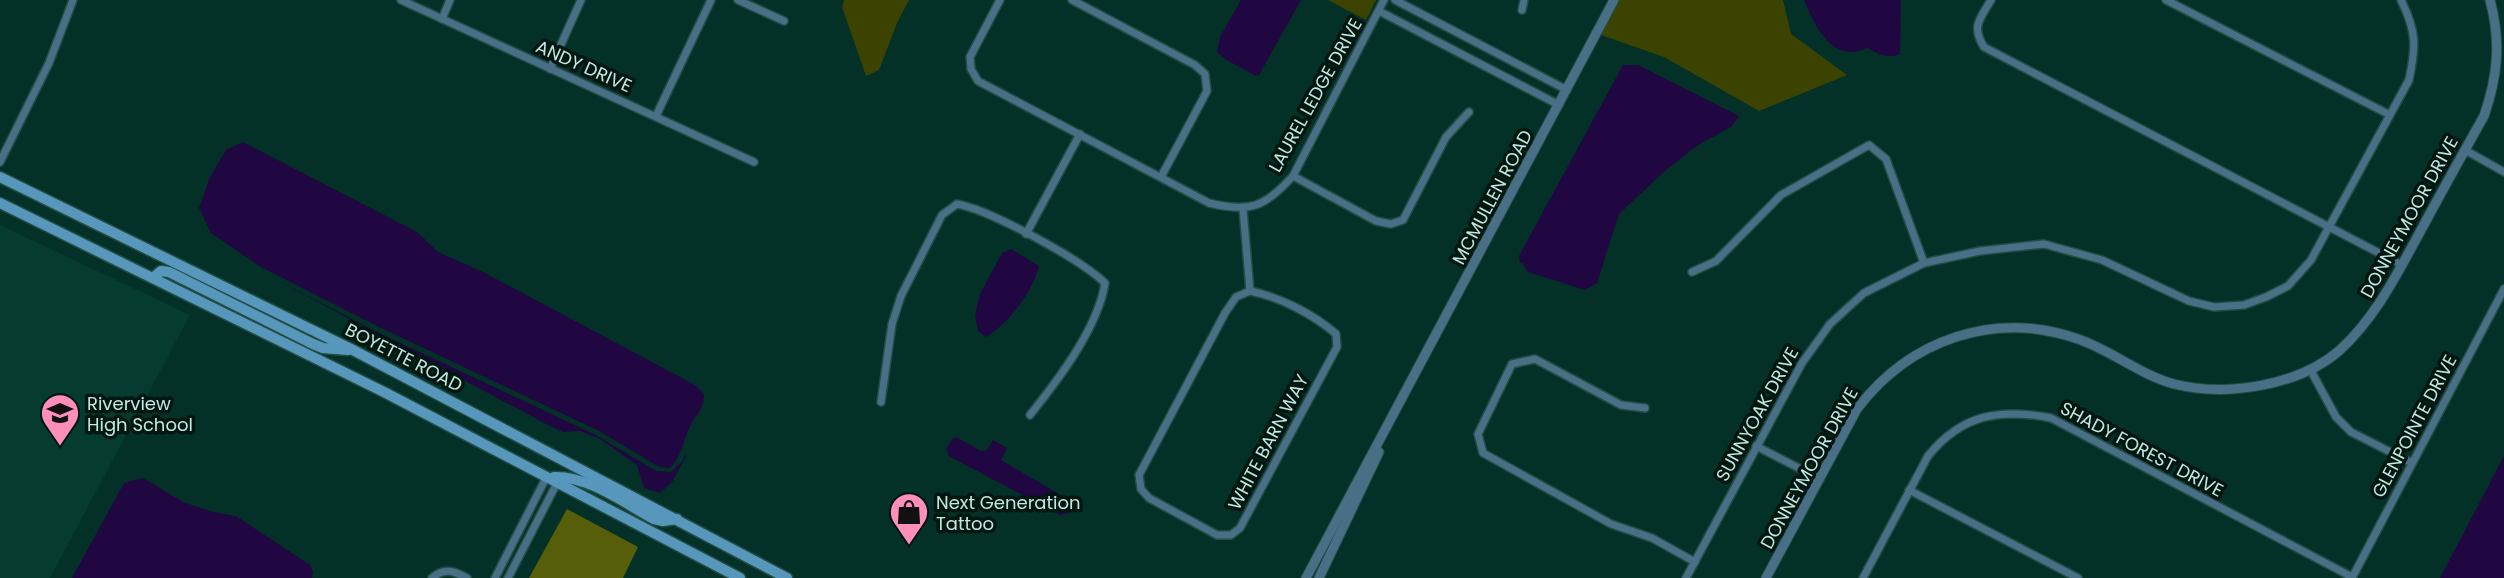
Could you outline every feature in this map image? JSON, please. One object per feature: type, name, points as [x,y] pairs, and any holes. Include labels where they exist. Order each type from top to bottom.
[{"type":"main road","name":"BOYETTE ROAD","points":[[0,177],[351,349],[786,577]]},
{"type":"main road","points":[[0,202],[552,478],[740,578]]},
{"type":"main road","points":[[154,277],[161,271],[169,272],[313,344],[331,349],[351,349]]},
{"type":"main road","points":[[552,478],[570,478],[590,485],[654,519],[677,519]]},
{"type":"street","points":[[0,162],[49,63],[73,0]]},
{"type":"street","name":"ANDY DRIVE","points":[[401,0],[754,162]]},
{"type":"street","points":[[442,19],[450,0]]},
{"type":"street","points":[[550,69],[581,0]]},
{"type":"street","points":[[656,116],[711,0]]},
{"type":"street","points":[[738,0],[784,21]]},
{"type":"street","points":[[1000,0],[970,57],[971,69],[978,81],[1209,203],[1243,209],[1250,291]]},
{"type":"street","points":[[1072,0],[1195,65],[1205,74],[1207,90],[1161,177]]},
{"type":"street","name":"LAUREL LEDGE DRIVE","points":[[1243,209],[1277,194],[1293,176],[1384,0]]},
{"type":"street","points":[[1395,0],[1566,90]]},
{"type":"street","points":[[1522,9],[1524,0]]},
{"type":"street","name":"MCMULLEN ROAD","points":[[1319,578],[1352,499],[1397,408],[1614,0]]},
{"type":"street","points":[[1991,0],[1978,24],[1977,35],[1984,47],[2402,265]]},
{"type":"street","points":[[2166,0],[2390,115]]},
{"type":"street","name":"SUNNYOAK DRIVE","points":[[1686,578],[1802,363],[1830,324],[1864,293],[1924,263],[1980,251],[2044,244],[2102,260],[2189,301],[2214,307],[2244,305],[2288,286],[2311,260],[2409,80],[2416,49],[2410,16],[2401,0]]},
{"type":"street","name":"DONNEYMOOR DRIVE","points":[[1766,578],[1818,478],[1857,409],[1873,387],[1907,360],[1946,340],[1974,331],[2009,327],[2047,330],[2080,339],[2173,384],[2235,390],[2269,384],[2311,369],[2338,351],[2362,327],[2385,296],[2484,116],[2493,89],[2497,25],[2490,0]]},
{"type":"street","name":"LAUREL LEDGE DRIVE","points":[[1379,11],[1559,106]]},
{"type":"street","points":[[1293,176],[1376,221],[1391,224],[1403,220],[1446,138],[1469,111]]},
{"type":"street","points":[[1026,234],[1080,134]]},
{"type":"street","points":[[1692,272],[1716,261],[1781,195],[1869,145],[1886,159],[1924,263]]},
{"type":"street","points":[[2465,150],[2504,172]]},
{"type":"street","points":[[881,402],[892,324],[901,296],[943,215],[957,204],[973,207],[1026,234],[1091,270],[1105,283],[1102,300],[1064,372],[1030,415]]},
{"type":"street","name":"GLENPOINTE DRIVE","points":[[2352,578],[2504,289]]},
{"type":"street","name":"WHITE BARN WAY","points":[[1250,291],[1268,295],[1324,324],[1336,334],[1337,347],[1240,528],[1231,535],[1217,535],[1149,498],[1141,489],[1139,475],[1225,313],[1236,297],[1250,291]]},
{"type":"street","points":[[1645,408],[1621,405],[1535,359],[1512,364],[1478,434],[1483,453],[1611,524],[1652,538],[1695,562]]},
{"type":"street","points":[[2311,369],[2336,417],[2351,432],[2412,463]]},
{"type":"street","name":"SHADY FOREST DRIVE","points":[[1864,578],[1928,456],[1940,441],[1976,419],[1997,414],[2024,413],[2051,418],[2352,578]]},
{"type":"street","points":[[1756,446],[1818,478]]},
{"type":"street","points":[[495,578],[495,573],[552,478]]},
{"type":"street","points":[[508,578],[552,478]]},
{"type":"street","points":[[1909,491],[2078,578]]},
{"type":"street","name":"MCMULLEN ROAD","points":[[1306,578],[1352,499]]},
{"type":"street","points":[[432,578],[437,573],[451,570],[467,578]]},
{"type":"shaded area","points":[[1241,0],[1301,0],[1256,76],[1217,52],[1220,37]]},
{"type":"shaded area","points":[[1804,0],[1901,0],[1900,54],[1887,56],[1867,48],[1855,52],[1835,47],[1820,31]]},
{"type":"shaded area","points":[[1623,65],[1638,65],[1739,116],[1731,127],[1698,145],[1666,170],[1619,214],[1597,283],[1585,290],[1528,272],[1522,262],[1520,264],[1519,256]]},
{"type":"shaded area","points":[[243,142],[417,232],[438,252],[483,272],[695,385],[704,394],[702,405],[674,463],[670,468],[659,467],[599,431],[375,325],[261,267],[211,233],[199,208],[210,177],[226,150]]},
{"type":"shaded area","name":"Riverview High School","points":[[0,225],[190,315],[50,578],[0,578]]},
{"type":"shaded area","points":[[1011,249],[1039,266],[1031,287],[1018,306],[1003,324],[986,337],[978,331],[975,315],[980,294],[1002,253]]},
{"type":"shaded area","points":[[273,278],[373,330],[596,435],[656,471],[671,472],[683,461],[685,454],[686,457],[672,482],[660,493],[644,488],[637,465],[600,439],[580,431],[563,432],[548,425]]},
{"type":"shaded area","points":[[953,438],[958,438],[981,451],[987,450],[993,440],[1007,448],[1001,460],[1071,501],[1069,513],[1060,515],[949,456],[946,449]]},
{"type":"shaded area","points":[[2504,456],[2504,578],[2440,578]]},
{"type":"shaded area","points":[[143,478],[183,502],[236,516],[310,565],[312,578],[72,578],[124,483]]},
{"type":"green space","points":[[844,0],[909,0],[879,70],[866,76],[842,7]]},
{"type":"green space","points":[[1328,0],[1376,0],[1366,20]]},
{"type":"green space","points":[[1619,0],[1783,0],[1791,34],[1847,75],[1759,111],[1664,57],[1601,35]]},
{"type":"green space","points":[[567,509],[638,547],[623,578],[529,578]]},
{"type":"place","name":"Riverview High School","points":[[60,447]]},
{"type":"place","name":"Next Generation Tattoo","points":[[909,546]]}]
